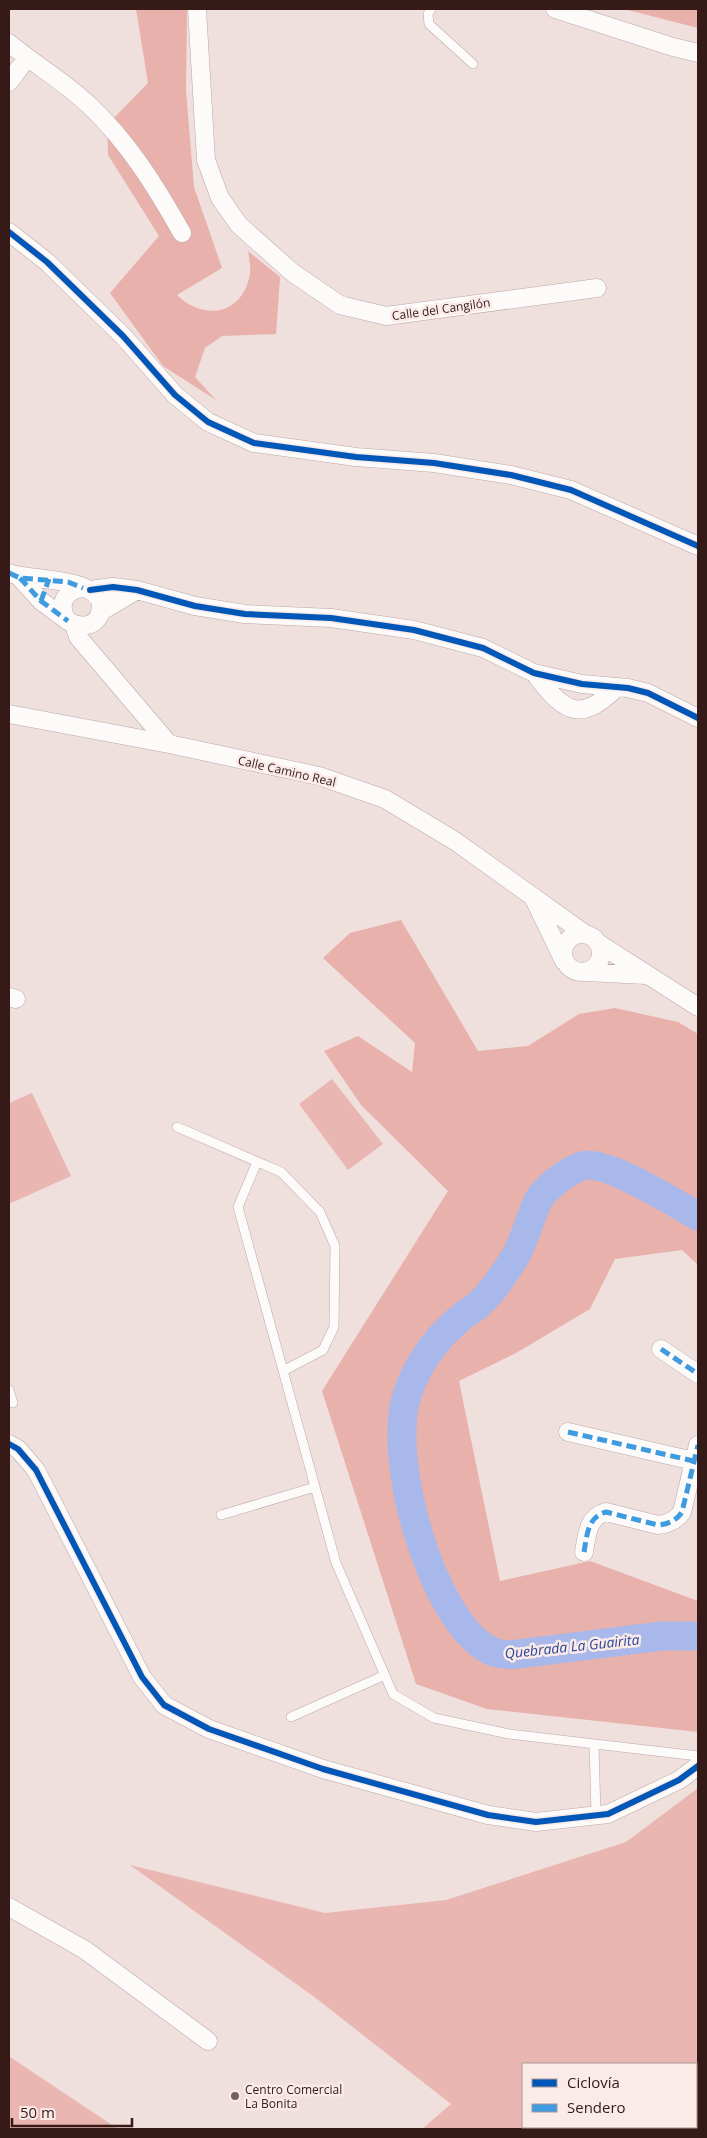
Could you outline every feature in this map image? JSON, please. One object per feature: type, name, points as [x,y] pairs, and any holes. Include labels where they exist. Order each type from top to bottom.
[{"type":"street","name":"Calle del Cangilón","points":[[197,9],[206,160],[220,198],[239,225],[294,273],[340,305],[386,316],[597,288]]},
{"type":"street","points":[[555,9],[673,47],[698,52]]},
{"type":"street","points":[[9,43],[54,76],[90,106],[134,154],[182,233]]},
{"type":"street","points":[[9,82],[27,58]]},
{"type":"street","points":[[9,232],[47,262],[123,336],[176,395],[208,422],[254,444],[356,457],[434,463],[511,475],[571,490],[698,546]]},
{"type":"street","points":[[14,575],[49,579],[86,589],[99,599],[97,659]]},
{"type":"street","points":[[14,575],[41,602],[71,623],[87,626],[99,615],[137,590]]},
{"type":"street","points":[[41,602],[49,579]]},
{"type":"street","points":[[169,744],[78,637],[62,609],[63,603],[70,592],[113,587],[137,590],[195,606],[245,614],[331,618],[414,630],[483,648],[534,673],[648,693],[698,718]]},
{"type":"street","points":[[534,673],[554,699],[562,705],[576,710],[594,706],[603,701],[616,688]]},
{"type":"street","name":"Calle Camino Real","points":[[9,714],[169,744],[319,776],[385,799],[455,841],[535,900],[698,1008]]},
{"type":"street","name":"Calle Camino Real","points":[[535,900],[565,963],[570,969],[578,972],[646,975]]},
{"type":"street","points":[[565,963],[562,954],[564,946],[569,939],[592,939],[601,951],[600,961],[594,968],[586,972]]},
{"type":"street","points":[[661,1349],[698,1374]]},
{"type":"street","points":[[568,1432],[697,1456],[682,1512],[676,1519],[666,1524],[658,1525],[606,1512],[600,1514],[591,1521],[584,1552]]},
{"type":"street","points":[[9,1444],[18,1449],[36,1470],[142,1677],[164,1705],[209,1729],[323,1769],[432,1801],[488,1815],[536,1822],[608,1814],[679,1780],[698,1766]]},
{"type":"street","points":[[16,1917],[85,1950],[208,2040]]},
{"type":"lane","points":[[431,9],[428,14],[429,24],[473,64]]},
{"type":"lane","points":[[177,1127],[281,1172],[320,1212],[335,1246],[334,1327],[324,1350],[283,1371]]},
{"type":"lane","points":[[257,1162],[238,1207],[336,1563],[393,1694],[434,1718],[510,1734],[698,1756]]},
{"type":"lane","points":[[9,1390],[13,1403]]},
{"type":"lane","points":[[221,1515],[315,1487]]},
{"type":"lane","points":[[291,1717],[385,1674]]},
{"type":"lane","points":[[594,1744],[596,1816]]},
{"type":"shaded area","points":[[136,9],[187,9],[186,90],[194,187],[222,268],[177,295],[199,309],[221,310],[231,305],[240,298],[246,287],[250,274],[248,251],[280,277],[276,334],[222,336],[205,348],[195,377],[216,400],[163,366],[110,293],[159,236],[108,155],[107,125],[148,83]]},
{"type":"shaded area","points":[[624,9],[698,9],[698,28]]},
{"type":"shaded area","points":[[401,920],[478,1051],[528,1046],[579,1014],[615,1008],[678,1022],[698,1034],[698,1265],[682,1250],[615,1259],[590,1309],[516,1353],[459,1381],[500,1581],[590,1561],[698,1601],[698,1732],[487,1709],[416,1684],[322,1391],[448,1191],[361,1105],[324,1051],[358,1036],[412,1072],[415,1043],[323,958],[350,933]]},
{"type":"shaded area","points":[[332,1079],[383,1144],[348,1170],[299,1104]]},
{"type":"shaded area","points":[[32,1093],[71,1176],[9,1204],[9,1103]]},
{"type":"shaded area","points":[[698,1788],[698,2129],[422,2129],[451,2104],[317,1999],[130,1865],[325,1913],[446,1900],[626,1842]]},
{"type":"shaded area","points":[[10,2057],[118,2129],[9,2129]]},
{"type":"waterway","name":"Quebrada La Guairita","points":[[698,1216],[623,1175],[607,1169],[582,1166],[563,1176],[541,1196],[515,1257],[493,1289],[478,1305],[449,1328],[428,1353],[408,1392],[402,1419],[403,1454],[408,1492],[418,1532],[431,1570],[448,1605],[468,1632],[489,1650],[499,1654],[514,1654],[662,1636],[698,1636]]},
{"type":"marked path","points":[[9,573],[20,578],[68,582],[83,588]]},
{"type":"marked path","points":[[20,578],[41,601],[68,621]]},
{"type":"marked path","points":[[41,601],[49,579]]},
{"type":"marked path","points":[[661,1349],[698,1374]]},
{"type":"marked path","points":[[568,1432],[698,1462]]},
{"type":"marked path","points":[[584,1552],[591,1523],[600,1514],[606,1512],[658,1525],[668,1523],[677,1518],[682,1512],[698,1445]]},
{"type":"cycle path","points":[[9,232],[47,262],[123,336],[175,395],[208,422],[254,443],[356,457],[434,463],[511,475],[571,490],[698,546]]},
{"type":"cycle path","points":[[90,590],[113,587],[137,590],[195,606],[245,614],[331,618],[414,630],[483,648],[534,673],[582,684],[628,688],[648,693],[698,718]]},
{"type":"cycle path","points":[[9,1444],[18,1449],[36,1470],[142,1677],[164,1705],[209,1729],[323,1769],[488,1815],[536,1822],[608,1814],[679,1780],[698,1766]]},
{"type":"place","name":"Centro Comercial La Bonita","points":[[235,2096]]}]
